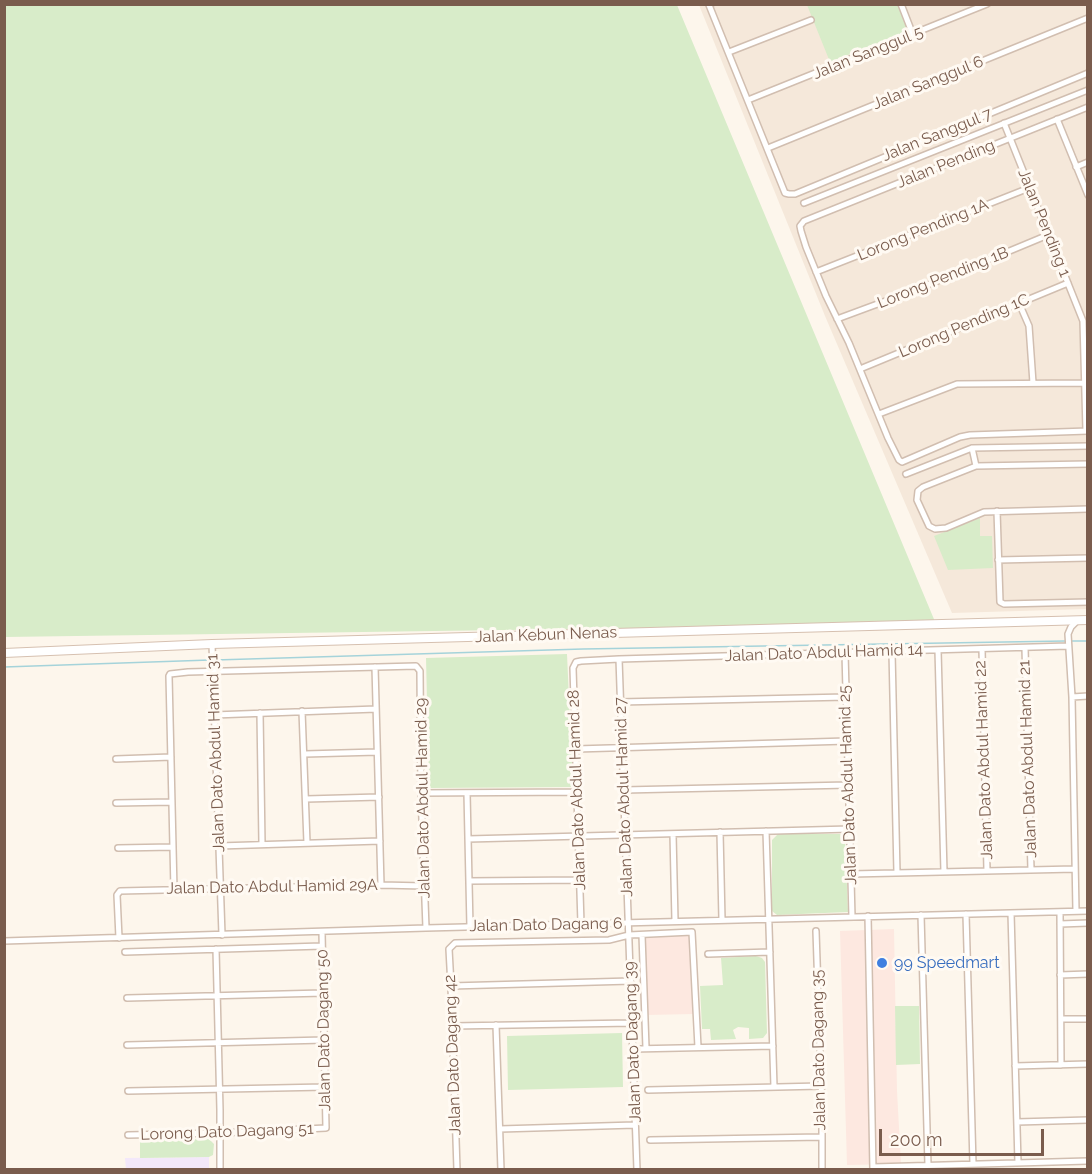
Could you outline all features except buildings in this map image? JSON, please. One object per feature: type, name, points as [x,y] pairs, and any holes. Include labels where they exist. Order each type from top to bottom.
[{"type":"street","points":[[901,4],[913,35]]},
{"type":"street","name":"Jalan Sanggul 5","points":[[748,100],[987,4]]},
{"type":"street","points":[[710,5],[768,148]]},
{"type":"street","name":"Jalan Sanggul 6","points":[[768,148],[1088,18]]},
{"type":"street","points":[[729,52],[811,20]]},
{"type":"street","name":"Jalan Sanggul 7","points":[[768,148],[785,193],[795,194],[1088,73]]},
{"type":"street","points":[[804,203],[1088,90]]},
{"type":"street","name":"Jalan Pending","points":[[816,272],[801,231],[804,221],[1088,107]]},
{"type":"street","points":[[1058,119],[1088,195]]},
{"type":"street","name":"Jalan Pending 1","points":[[1004,123],[1083,321],[1087,431]]},
{"type":"street","points":[[1076,166],[1088,162]]},
{"type":"street","name":"Lorong Pending 1A","points":[[816,272],[1029,188]]},
{"type":"street","name":"Lorong Pending 1B","points":[[837,319],[918,289],[1048,235]]},
{"type":"street","points":[[816,272],[899,460],[902,462],[960,437],[970,435],[1087,431]]},
{"type":"street","name":"Lorong Pending 1C","points":[[860,369],[1068,283]]},
{"type":"street","points":[[1019,303],[1029,326],[1033,383]]},
{"type":"street","points":[[879,414],[957,384],[1084,383]]},
{"type":"street","points":[[906,474],[972,448],[1088,446]]},
{"type":"street","points":[[972,448],[976,466]]},
{"type":"street","points":[[1088,464],[976,466],[923,487],[918,491],[917,500],[929,526],[935,529],[946,528],[984,512],[1088,509]]},
{"type":"street","points":[[997,511],[1000,602],[1004,604],[1088,602]]},
{"type":"street","points":[[998,560],[1088,558]]},
{"type":"street","points":[[1076,911],[1072,697],[1068,646],[1069,630],[1083,620]]},
{"type":"street","name":"Jalan Kebun Nenas","points":[[4,652],[212,644],[1083,620]]},
{"type":"street","name":"Jalan Dato Abdul Hamid 31","points":[[212,644],[222,935]]},
{"type":"street","name":"Jalan Dato Abdul Hamid 14","points":[[581,661],[619,658],[1068,646]]},
{"type":"street","name":"Jalan Dato Abdul Hamid 21","points":[[1025,648],[1031,870]]},
{"type":"street","name":"Jalan Dato Abdul Hamid 22","points":[[981,649],[987,871]]},
{"type":"street","points":[[938,650],[944,872]]},
{"type":"street","points":[[892,652],[897,873]]},
{"type":"street","name":"Jalan Dato Abdul Hamid 25","points":[[845,653],[852,917]]},
{"type":"street","name":"Jalan Dato Abdul Hamid 27","points":[[619,658],[629,935]]},
{"type":"street","name":"Jalan Dato Abdul Hamid 28","points":[[581,661],[576,662],[573,668],[581,924]]},
{"type":"street","name":"Jalan Dato Abdul Hamid 29","points":[[375,667],[416,666],[420,671],[421,793],[426,928]]},
{"type":"street","points":[[174,890],[169,676],[180,672],[375,667],[381,885]]},
{"type":"street","points":[[1072,697],[1088,696]]},
{"type":"street","points":[[620,702],[846,697]]},
{"type":"street","points":[[214,715],[376,709]]},
{"type":"street","points":[[302,711],[307,843]]},
{"type":"street","points":[[260,712],[262,844]]},
{"type":"street","points":[[576,749],[847,741]]},
{"type":"street","points":[[305,754],[377,752]]},
{"type":"street","points":[[116,759],[171,757]]},
{"type":"street","points":[[624,790],[849,785]]},
{"type":"street","points":[[421,793],[577,792]]},
{"type":"street","points":[[467,793],[470,927]]},
{"type":"street","points":[[306,799],[379,797]]},
{"type":"street","points":[[116,803],[172,802]]},
{"type":"street","points":[[468,839],[850,829]]},
{"type":"street","points":[[766,831],[774,1087]]},
{"type":"street","points":[[720,832],[722,920]]},
{"type":"street","points":[[673,834],[675,921]]},
{"type":"street","points":[[219,846],[380,841]]},
{"type":"street","points":[[118,848],[173,847]]},
{"type":"street","points":[[851,874],[1075,869]]},
{"type":"street","points":[[469,881],[580,880]]},
{"type":"street","name":"Jalan Dato Abdul Hamid 29A","points":[[119,938],[117,895],[120,891],[424,886]]},
{"type":"street","name":"Jalan Dato Dagang 6","points":[[4,941],[1088,911]]},
{"type":"street","points":[[1060,912],[1061,1065]]},
{"type":"street","points":[[1011,913],[1018,1163]]},
{"type":"street","points":[[966,914],[973,1164]]},
{"type":"street","points":[[921,915],[928,1165]]},
{"type":"street","points":[[868,916],[873,1168],[1088,1161]]},
{"type":"street","points":[[1060,924],[1088,923]]},
{"type":"street","name":"Jalan Dato Dagang 35","points":[[816,931],[822,1170]]},
{"type":"street","name":"Jalan Dato Dagang 50","points":[[322,932],[326,1128]]},
{"type":"street","points":[[629,935],[692,932],[698,1047]]},
{"type":"street","points":[[642,934],[646,1048]]},
{"type":"street","name":"Jalan Dato Dagang 42","points":[[457,1170],[449,949],[455,943],[609,940],[629,935]]},
{"type":"street","name":"Jalan Dato Dagang 39","points":[[629,935],[637,1170]]},
{"type":"street","points":[[125,952],[322,946]]},
{"type":"street","points":[[216,949],[220,1170]]},
{"type":"street","points":[[708,954],[770,952]]},
{"type":"street","points":[[1060,975],[1088,974]]},
{"type":"street","points":[[452,986],[631,981]]},
{"type":"street","points":[[127,998],[323,993]]},
{"type":"street","points":[[1060,1019],[1088,1018]]},
{"type":"street","points":[[453,1026],[632,1023]]},
{"type":"street","points":[[496,1025],[501,1170]]},
{"type":"street","points":[[127,1045],[324,1040]]},
{"type":"street","points":[[633,1048],[773,1046]]},
{"type":"street","points":[[1015,1066],[1088,1064]]},
{"type":"street","points":[[648,1090],[821,1086]]},
{"type":"street","points":[[128,1091],[325,1087]]},
{"type":"street","points":[[1017,1122],[1088,1120]]},
{"type":"street","points":[[500,1129],[635,1125]]},
{"type":"street","name":"Lorong Dato Dagang 51","points":[[128,1135],[326,1128]]},
{"type":"street","points":[[650,1140],[821,1137]]},
{"type":"shaded area","points":[[699,5],[1087,5],[1087,609],[952,613],[825,316]]},
{"type":"shaded area","points":[[894,929],[897,1091],[901,1164],[847,1165],[840,931]]},
{"type":"shaded area","points":[[690,935],[694,1014],[646,1015],[644,936]]},
{"type":"shaded area","points":[[209,1157],[209,1169],[126,1169],[125,1158]]},
{"type":"green space","points":[[4,5],[677,5],[936,624],[5,637]]},
{"type":"green space","points":[[807,5],[898,5],[907,26],[906,31],[830,62]]},
{"type":"green space","points":[[980,518],[980,536],[992,536],[993,568],[948,570],[934,536]]},
{"type":"green space","points":[[567,654],[573,787],[429,788],[426,658]]},
{"type":"green space","points":[[778,834],[840,834],[845,837],[848,912],[777,915],[772,911],[772,840]]},
{"type":"green space","points":[[756,956],[765,962],[767,1033],[763,1038],[749,1039],[749,1028],[738,1027],[733,1030],[736,1039],[711,1040],[710,1029],[702,1029],[700,986],[723,985],[721,958]]},
{"type":"green space","points":[[895,1006],[919,1006],[920,1064],[896,1065]]},
{"type":"green space","points":[[622,1033],[623,1087],[508,1090],[507,1036]]},
{"type":"green space","points":[[209,1139],[214,1144],[213,1155],[209,1157],[140,1158],[140,1140]]},
{"type":"waterway","points":[[215,660],[583,649],[1065,641]]},
{"type":"waterway","points":[[1070,641],[1088,641]]},
{"type":"waterway","points":[[4,667],[210,660]]},
{"type":"place","name":"99 Speedmart","points":[[882,963]]}]
